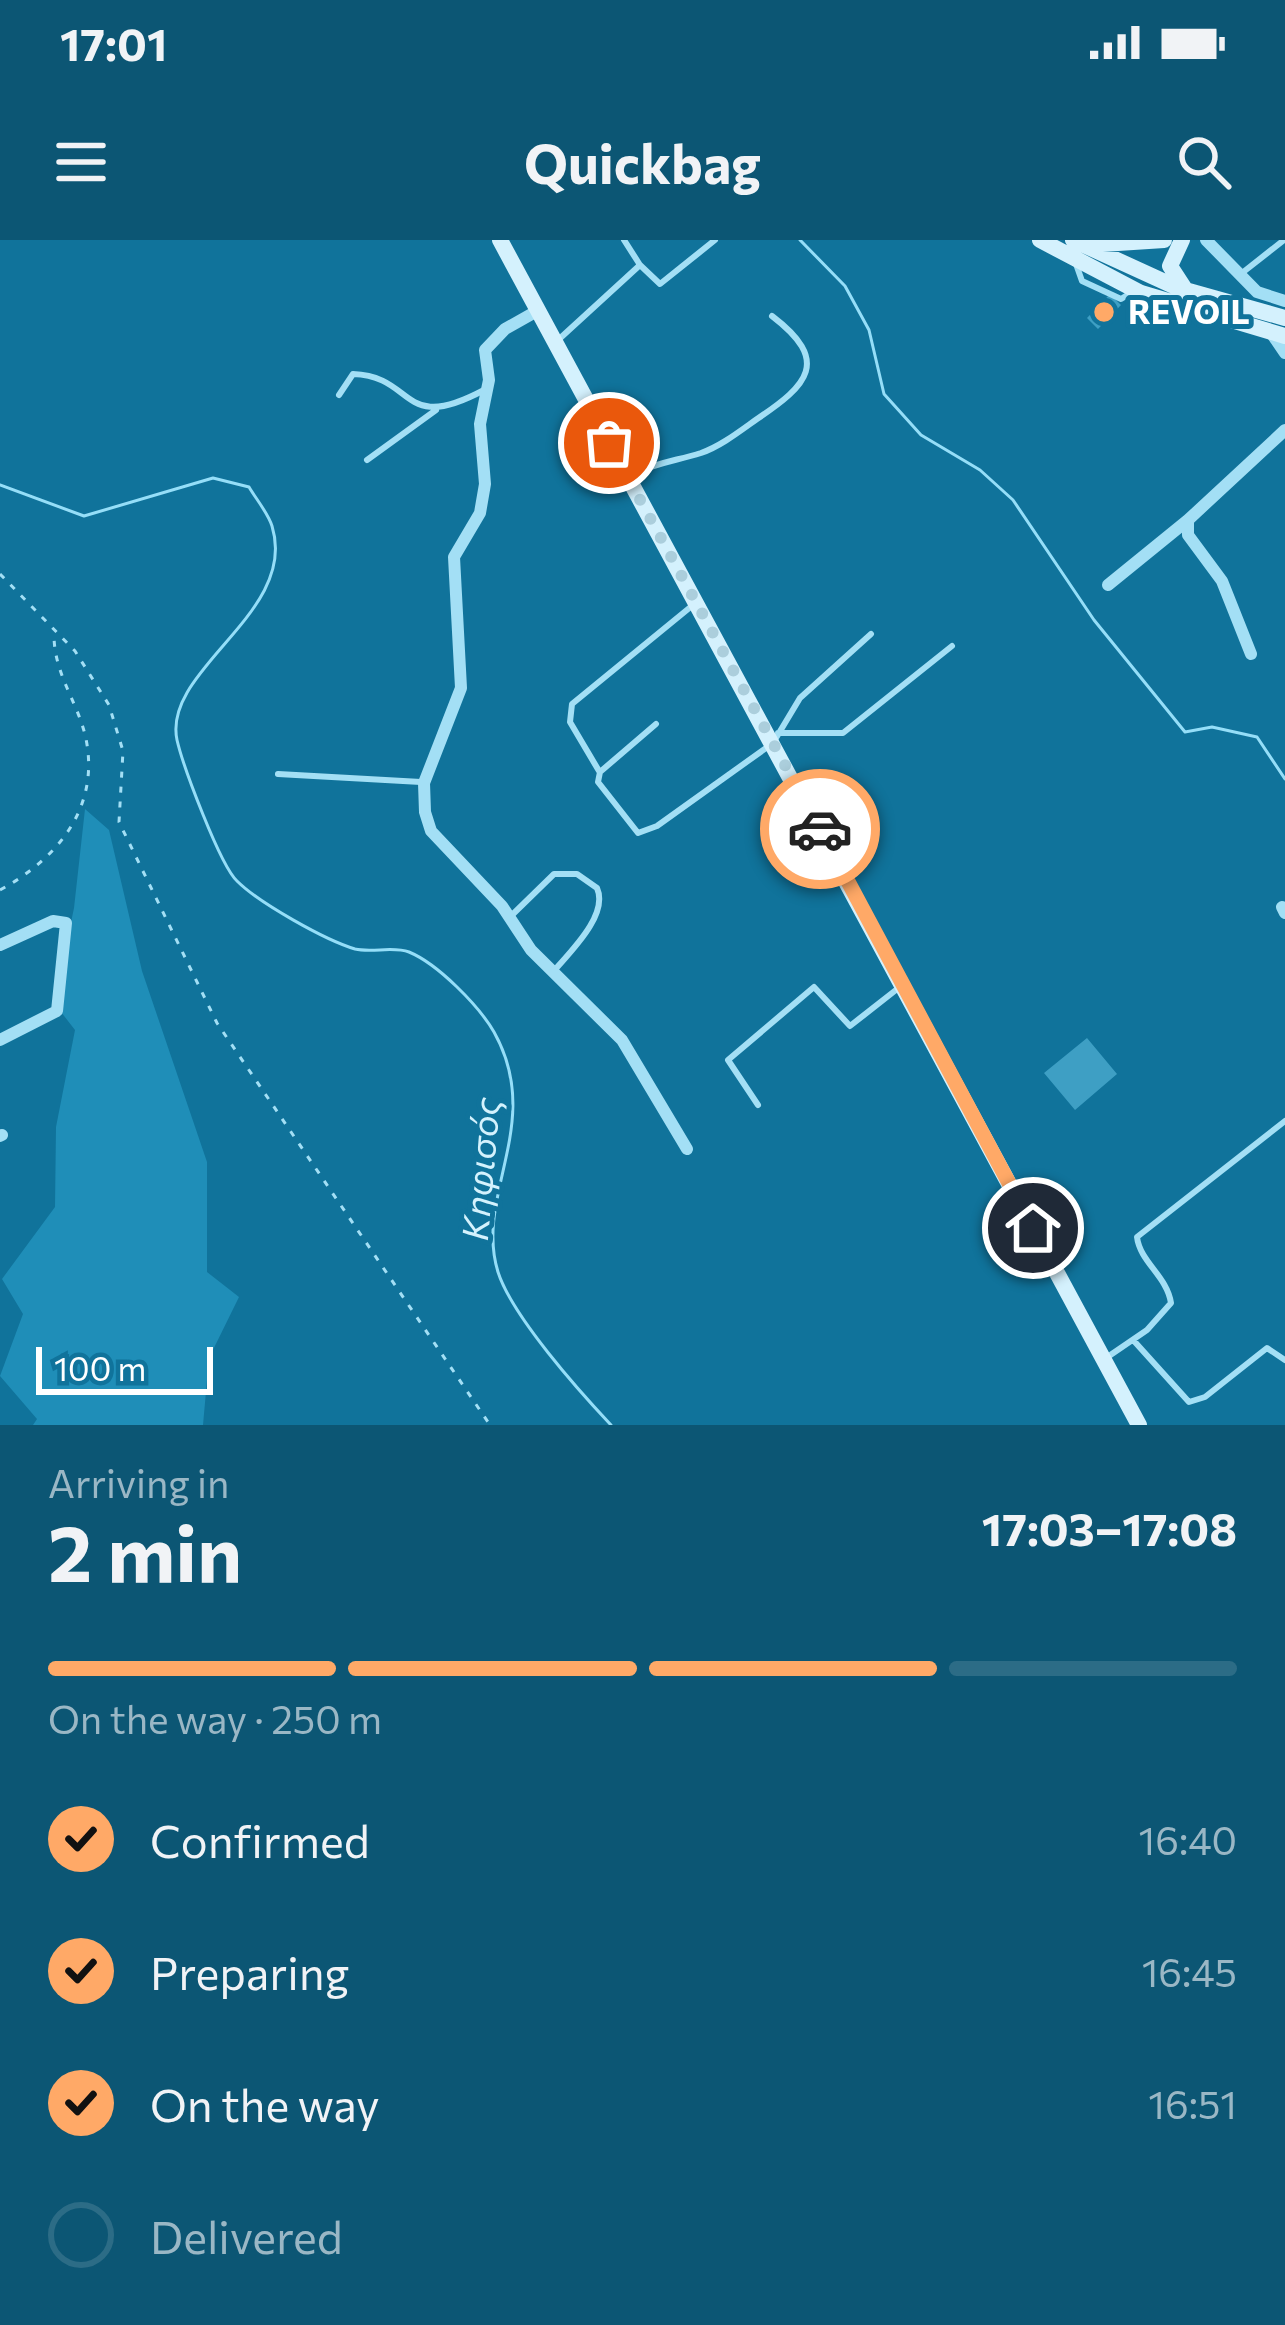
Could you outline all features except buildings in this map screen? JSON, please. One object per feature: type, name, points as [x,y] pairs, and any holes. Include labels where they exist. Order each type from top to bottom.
[{"type":"street","points":[[500,240],[696,603],[776,738],[1139,1425]]},
{"type":"street","points":[[1040,240],[1077,248],[1185,290],[1285,318]]},
{"type":"street","points":[[1077,248],[1164,240]]},
{"type":"street","points":[[1182,240],[1170,266],[1185,290]]},
{"type":"street","points":[[1206,240],[1265,297],[1285,301]]},
{"type":"street","points":[[1077,248],[1134,290],[1278,335],[1285,353]]},
{"type":"street","points":[[537,311],[488,344],[487,388],[481,410],[485,484],[480,513],[454,557],[464,662],[461,688],[424,783],[431,831],[553,972],[622,1040],[687,1149]]},
{"type":"street","points":[[1108,585],[1188,520],[1285,430]]},
{"type":"street","points":[[1188,520],[1188,535],[1222,581],[1251,654]]},
{"type":"street","points":[[0,945],[53,921],[66,923],[61,1005],[52,1017],[0,1040]]},
{"type":"lane","points":[[624,240],[660,284],[715,240]]},
{"type":"lane","points":[[1239,275],[1284,240]]},
{"type":"lane","points":[[555,344],[640,265]]},
{"type":"lane","points":[[627,476],[727,440],[801,387],[809,364],[806,354],[793,332],[772,316]]},
{"type":"lane","points":[[339,395],[353,374],[367,375],[422,408],[439,408]]},
{"type":"lane","points":[[367,460],[439,408],[487,388]]},
{"type":"lane","points":[[600,772],[571,722],[572,704],[696,603]]},
{"type":"lane","points":[[656,724],[600,772],[598,782],[630,830],[643,833],[776,738],[800,698],[871,634]]},
{"type":"lane","points":[[776,738],[843,733],[952,646]]},
{"type":"lane","points":[[278,774],[424,783]]},
{"type":"lane","points":[[509,917],[554,874],[577,874],[597,888],[600,904],[588,932],[553,972]]},
{"type":"lane","points":[[758,1105],[728,1060],[797,1002],[814,988],[850,1026],[903,984]]},
{"type":"lane","points":[[1104,1359],[1133,1340],[1171,1303],[1169,1286],[1138,1247],[1138,1237],[1285,1121]]},
{"type":"lane","points":[[1133,1340],[1189,1402],[1204,1397],[1267,1348],[1285,1360]]},
{"type":"path","points":[[0,574],[23,592],[75,651],[109,705],[123,751],[119,822],[217,1023],[490,1425]]},
{"type":"path","points":[[0,890],[43,862],[70,834],[89,772],[86,736],[54,654],[54,631]]},
{"type":"shaded area","points":[[85,809],[109,830],[142,971],[207,1162],[207,1272],[239,1297],[209,1358],[203,1425],[33,1425],[37,1419],[0,1376],[23,1314],[2,1279],[55,1207],[56,1127],[75,1030],[54,1003],[74,908]]},
{"type":"waterway","points":[[800,240],[845,286],[869,330],[884,394],[921,435],[980,470],[1013,500],[1094,620],[1185,732],[1212,727],[1257,737],[1285,779]]},
{"type":"waterway","name":"Κηφισός","points":[[0,485],[84,516],[213,478],[249,487],[262,506],[272,526],[275,557],[266,586],[189,689],[178,714],[177,740],[194,792],[221,856],[247,890],[342,944],[362,950],[403,950],[420,958],[457,987],[494,1032],[508,1065],[513,1097],[494,1215],[498,1272],[531,1331],[611,1425]]},
{"type":"way so far","points":[[609,443],[820,829]]},
{"type":"place","name":"REVOIL","points":[[1104,312]]},
{"type":"route","points":[[820,829],[1033,1228]]}]
